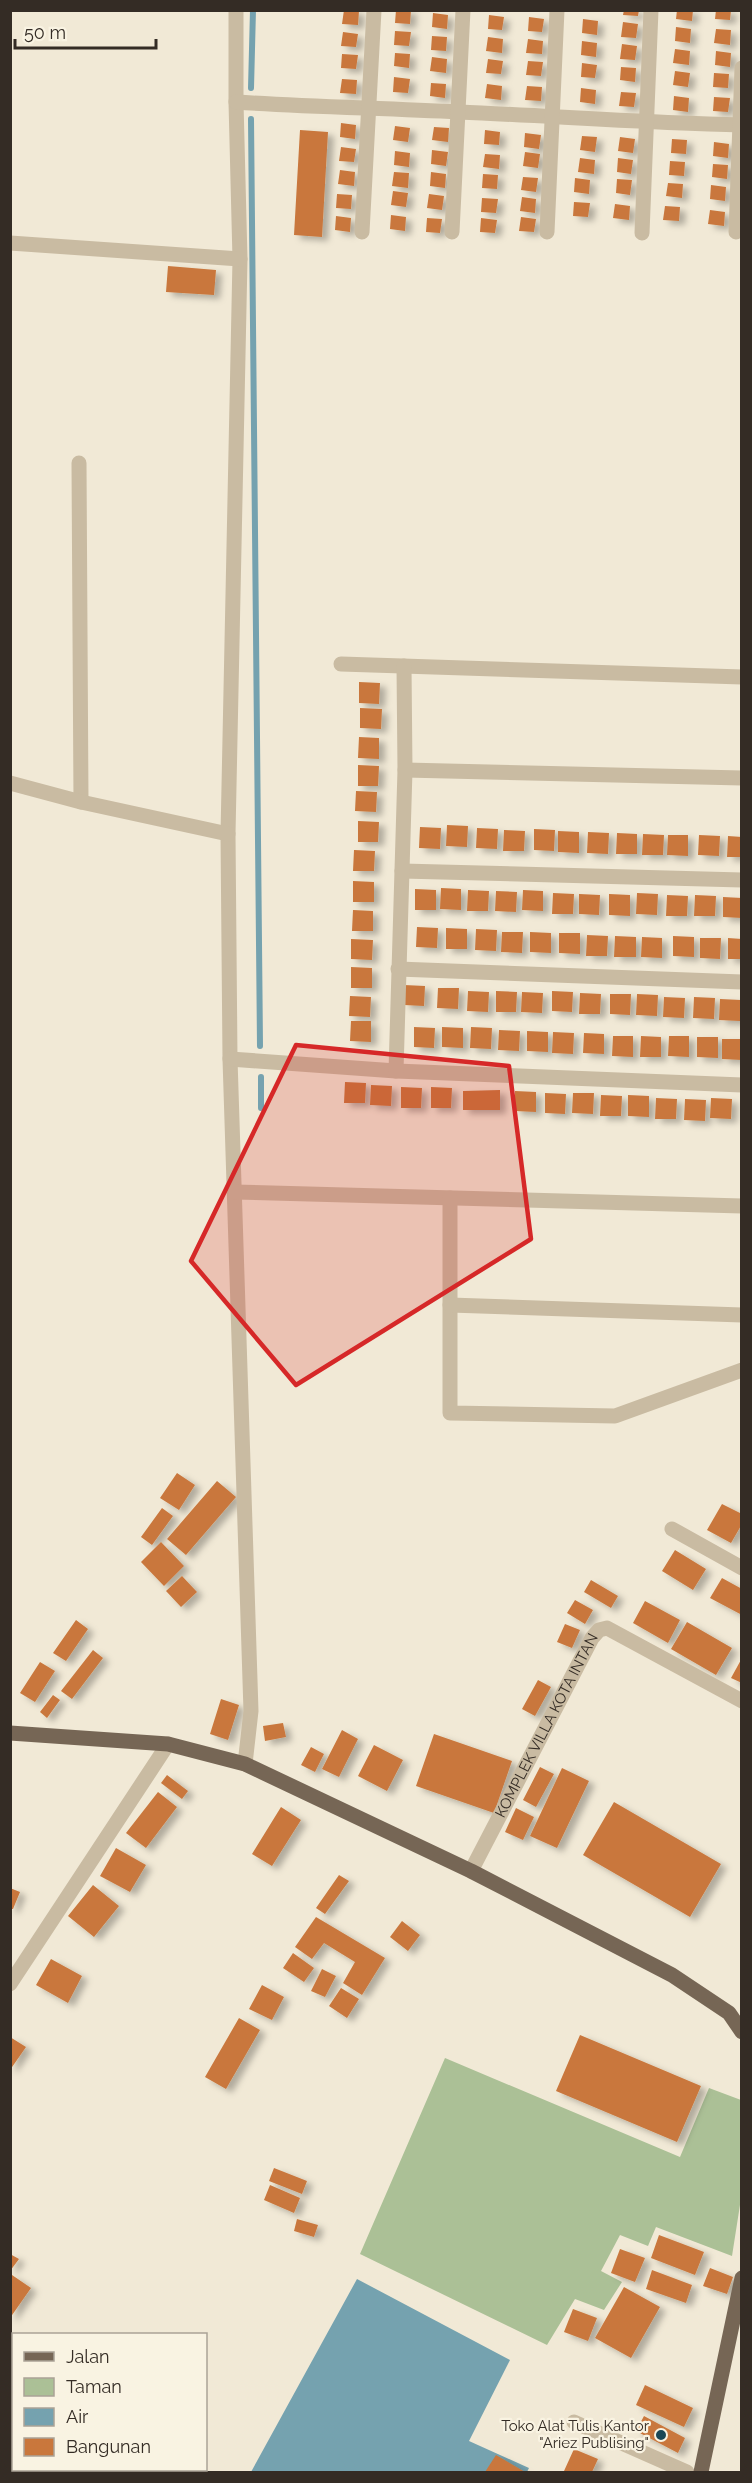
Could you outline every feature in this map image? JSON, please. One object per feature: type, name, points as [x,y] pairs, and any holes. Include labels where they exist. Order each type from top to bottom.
[{"type":"main road","points":[[10,1733],[168,1744],[245,1764],[471,1871],[672,1975],[729,2013],[741,2032]]},
{"type":"main road","points":[[701,2472],[741,2278]]},
{"type":"street","points":[[236,10],[240,259],[228,834],[230,1059],[251,1711],[245,1764]]},
{"type":"street","points":[[362,232],[374,10]]},
{"type":"street","points":[[452,232],[463,10]]},
{"type":"street","points":[[547,232],[557,10]]},
{"type":"street","points":[[642,233],[651,10]]},
{"type":"street","points":[[736,232],[741,68]]},
{"type":"street","points":[[236,102],[645,123],[740,125]]},
{"type":"street","points":[[10,243],[240,259]]},
{"type":"street","points":[[79,463],[81,802]]},
{"type":"street","points":[[341,664],[741,677]]},
{"type":"street","points":[[396,1071],[405,770],[404,666]]},
{"type":"street","points":[[405,770],[741,778]]},
{"type":"street","points":[[10,783],[81,802],[228,834]]},
{"type":"street","points":[[402,871],[741,880]]},
{"type":"street","points":[[398,969],[741,982]]},
{"type":"street","points":[[230,1059],[396,1071],[741,1085]]},
{"type":"street","points":[[234,1192],[741,1206]]},
{"type":"street","points":[[450,1198],[450,1413],[615,1416],[741,1370]]},
{"type":"street","points":[[450,1305],[741,1315]]},
{"type":"street","points":[[672,1529],[741,1568]]},
{"type":"street","name":"KOMPLEK VILLA KOTA INTAN","points":[[471,1871],[592,1638],[599,1630],[607,1628],[741,1701]]},
{"type":"street","points":[[10,1984],[168,1744]]},
{"type":"street","points":[[574,2422],[687,2472]]},
{"type":"highlighted area","points":[[296,1045],[509,1066],[531,1239],[296,1385],[191,1261]]},
{"type":"green space","points":[[445,2058],[680,2157],[709,2088],[741,2100],[742,2192],[732,2256],[656,2227],[648,2246],[620,2235],[601,2271],[622,2282],[604,2310],[575,2299],[547,2345],[360,2254]]},
{"type":"water","points":[[357,2279],[510,2360],[469,2441],[529,2468],[527,2472],[251,2472]]},
{"type":"building","points":[[344,10],[359,11],[358,25],[342,24]]},
{"type":"building","points":[[396,10],[411,10],[410,24],[395,23]]},
{"type":"building","points":[[624,10],[639,10],[638,16],[623,15]]},
{"type":"building","points":[[677,10],[693,10],[692,21],[676,19]]},
{"type":"building","points":[[716,10],[731,10],[730,20],[715,19]]},
{"type":"building","points":[[433,13],[448,15],[447,29],[432,27]]},
{"type":"building","points":[[489,15],[504,17],[502,30],[488,29]]},
{"type":"building","points":[[529,17],[544,19],[542,32],[528,31]]},
{"type":"building","points":[[583,19],[598,21],[597,35],[582,33]]},
{"type":"building","points":[[623,22],[638,24],[636,38],[621,37]]},
{"type":"building","points":[[676,27],[691,29],[690,43],[675,41]]},
{"type":"building","points":[[716,29],[731,30],[730,45],[714,43]]},
{"type":"building","points":[[395,31],[411,32],[409,46],[394,45]]},
{"type":"building","points":[[343,32],[358,34],[356,47],[341,46]]},
{"type":"building","points":[[432,36],[447,37],[446,51],[431,50]]},
{"type":"building","points":[[488,37],[503,39],[502,53],[486,51]]},
{"type":"building","points":[[528,39],[543,41],[542,54],[526,53]]},
{"type":"building","points":[[582,41],[597,43],[596,57],[581,55]]},
{"type":"building","points":[[622,44],[637,46],[635,60],[620,59]]},
{"type":"building","points":[[675,49],[690,51],[689,65],[673,63]]},
{"type":"building","points":[[716,51],[731,53],[730,67],[715,65]]},
{"type":"building","points":[[395,53],[410,54],[409,68],[394,66]]},
{"type":"building","points":[[342,54],[358,55],[356,69],[341,68]]},
{"type":"building","points":[[432,57],[447,59],[446,73],[430,71]]},
{"type":"building","points":[[488,59],[503,61],[501,74],[486,73]]},
{"type":"building","points":[[528,61],[543,62],[541,76],[526,75]]},
{"type":"building","points":[[582,63],[597,65],[595,78],[581,77]]},
{"type":"building","points":[[621,67],[636,68],[635,82],[620,80]]},
{"type":"building","points":[[675,71],[690,73],[688,87],[673,85]]},
{"type":"building","points":[[714,73],[729,74],[728,88],[713,87]]},
{"type":"building","points":[[394,77],[410,79],[408,93],[393,92]]},
{"type":"building","points":[[342,79],[357,80],[356,94],[340,93]]},
{"type":"building","points":[[431,83],[446,84],[445,98],[430,96]]},
{"type":"building","points":[[487,84],[502,86],[501,100],[485,98]]},
{"type":"building","points":[[527,86],[542,87],[541,101],[525,100]]},
{"type":"building","points":[[581,88],[596,90],[595,104],[580,102]]},
{"type":"building","points":[[621,92],[636,93],[634,107],[619,106]]},
{"type":"building","points":[[674,96],[689,98],[688,112],[673,110]]},
{"type":"building","points":[[714,97],[730,98],[728,112],[713,111]]},
{"type":"building","points":[[341,123],[356,125],[355,139],[340,137]]},
{"type":"building","points":[[395,126],[410,128],[408,142],[393,140]]},
{"type":"building","points":[[434,127],[449,128],[448,142],[432,140]]},
{"type":"building","points":[[300,130],[328,132],[322,237],[294,235]]},
{"type":"building","points":[[485,130],[500,132],[499,145],[484,144]]},
{"type":"building","points":[[525,133],[541,135],[539,149],[524,147]]},
{"type":"building","points":[[582,136],[597,137],[595,152],[580,150]]},
{"type":"building","points":[[620,137],[635,139],[633,153],[618,151]]},
{"type":"building","points":[[672,139],[687,140],[686,154],[671,153]]},
{"type":"building","points":[[714,142],[729,144],[728,158],[713,156]]},
{"type":"building","points":[[341,147],[356,149],[354,162],[339,161]]},
{"type":"building","points":[[432,150],[448,152],[446,166],[431,164]]},
{"type":"building","points":[[395,151],[410,153],[409,167],[394,165]]},
{"type":"building","points":[[525,152],[540,154],[538,168],[523,166]]},
{"type":"building","points":[[485,154],[500,155],[499,169],[483,167]]},
{"type":"building","points":[[580,158],[595,160],[594,174],[578,172]]},
{"type":"building","points":[[618,158],[633,160],[631,174],[617,172]]},
{"type":"building","points":[[670,161],[685,162],[684,176],[669,175]]},
{"type":"building","points":[[713,164],[728,165],[727,179],[712,177]]},
{"type":"building","points":[[340,170],[355,172],[354,186],[338,184]]},
{"type":"building","points":[[394,172],[409,173],[408,188],[392,186]]},
{"type":"building","points":[[431,172],[446,174],[445,188],[430,186]]},
{"type":"building","points":[[483,174],[498,175],[497,189],[482,188]]},
{"type":"building","points":[[523,177],[538,178],[536,192],[521,190]]},
{"type":"building","points":[[575,178],[590,180],[589,194],[574,192]]},
{"type":"building","points":[[617,179],[632,180],[630,195],[616,193]]},
{"type":"building","points":[[668,183],[683,184],[682,198],[666,196]]},
{"type":"building","points":[[711,185],[726,187],[725,201],[710,199]]},
{"type":"building","points":[[393,191],[408,193],[406,207],[391,205]]},
{"type":"building","points":[[337,194],[352,195],[351,209],[336,208]]},
{"type":"building","points":[[429,194],[444,196],[442,210],[427,208]]},
{"type":"building","points":[[522,197],[536,199],[535,213],[520,211]]},
{"type":"building","points":[[482,198],[498,199],[496,213],[481,212]]},
{"type":"building","points":[[574,202],[590,203],[588,217],[573,216]]},
{"type":"building","points":[[615,204],[630,206],[629,220],[613,218]]},
{"type":"building","points":[[665,206],[680,207],[679,221],[663,220]]},
{"type":"building","points":[[710,210],[725,212],[724,226],[708,224]]},
{"type":"building","points":[[391,215],[406,217],[405,231],[390,229]]},
{"type":"building","points":[[336,216],[351,218],[350,232],[335,230]]},
{"type":"building","points":[[521,217],[536,219],[534,232],[519,231]]},
{"type":"building","points":[[427,218],[442,219],[440,233],[426,232]]},
{"type":"building","points":[[481,218],[497,220],[495,233],[480,232]]},
{"type":"building","points":[[168,266],[216,270],[214,295],[166,292]]},
{"type":"building","points":[[359,682],[380,683],[379,704],[359,703]]},
{"type":"building","points":[[360,708],[382,709],[381,729],[360,728]]},
{"type":"building","points":[[359,737],[379,738],[379,759],[358,758]]},
{"type":"building","points":[[358,765],[379,766],[378,786],[358,786]]},
{"type":"building","points":[[356,791],[377,792],[376,812],[355,811]]},
{"type":"building","points":[[358,821],[379,822],[378,842],[358,842]]},
{"type":"building","points":[[447,825],[468,826],[467,847],[446,846]]},
{"type":"building","points":[[420,827],[441,828],[440,849],[419,848]]},
{"type":"building","points":[[477,828],[498,829],[497,849],[476,848]]},
{"type":"building","points":[[534,829],[555,830],[554,851],[534,850]]},
{"type":"building","points":[[504,830],[525,831],[524,851],[503,851]]},
{"type":"building","points":[[558,831],[579,832],[579,853],[558,852]]},
{"type":"building","points":[[588,832],[609,833],[608,854],[587,853]]},
{"type":"building","points":[[617,833],[637,834],[637,854],[616,854]]},
{"type":"building","points":[[643,834],[664,835],[663,855],[642,855]]},
{"type":"building","points":[[668,835],[688,835],[688,856],[667,855]]},
{"type":"building","points":[[699,835],[720,836],[719,856],[698,855]]},
{"type":"building","points":[[728,836],[742,837],[742,857],[727,857]]},
{"type":"building","points":[[354,850],[375,851],[374,871],[353,871]]},
{"type":"building","points":[[353,881],[374,882],[374,902],[353,902]]},
{"type":"building","points":[[441,888],[461,889],[461,910],[440,909]]},
{"type":"building","points":[[415,889],[436,890],[436,910],[415,910]]},
{"type":"building","points":[[468,890],[489,891],[488,911],[467,911]]},
{"type":"building","points":[[523,890],[543,891],[543,911],[522,910]]},
{"type":"building","points":[[496,891],[517,892],[516,912],[495,911]]},
{"type":"building","points":[[553,893],[574,894],[573,914],[552,914]]},
{"type":"building","points":[[637,893],[658,894],[657,915],[636,914]]},
{"type":"building","points":[[579,894],[600,895],[599,915],[579,914]]},
{"type":"building","points":[[609,894],[630,895],[630,916],[609,915]]},
{"type":"building","points":[[667,895],[688,896],[687,916],[666,916]]},
{"type":"building","points":[[695,895],[716,896],[715,916],[694,916]]},
{"type":"building","points":[[723,897],[742,898],[742,918],[723,917]]},
{"type":"building","points":[[353,910],[373,911],[373,931],[352,931]]},
{"type":"building","points":[[417,927],[438,928],[437,948],[416,947]]},
{"type":"building","points":[[446,928],[467,929],[467,949],[446,949]]},
{"type":"building","points":[[476,929],[497,930],[496,951],[475,950]]},
{"type":"building","points":[[502,932],[523,932],[522,953],[501,952]]},
{"type":"building","points":[[530,932],[551,933],[551,953],[530,952]]},
{"type":"building","points":[[559,933],[580,933],[580,954],[559,953]]},
{"type":"building","points":[[587,935],[608,936],[607,956],[586,956]]},
{"type":"building","points":[[615,936],[636,937],[636,957],[614,957]]},
{"type":"building","points":[[673,936],[694,937],[694,957],[673,956]]},
{"type":"building","points":[[642,937],[662,938],[662,958],[641,957]]},
{"type":"building","points":[[700,938],[721,938],[720,959],[700,958]]},
{"type":"building","points":[[728,938],[742,939],[742,959],[728,959]]},
{"type":"building","points":[[351,939],[373,940],[372,960],[351,959]]},
{"type":"building","points":[[351,967],[372,968],[372,988],[351,988]]},
{"type":"building","points":[[404,985],[425,986],[424,1006],[404,1005]]},
{"type":"building","points":[[438,988],[459,988],[458,1009],[437,1008]]},
{"type":"building","points":[[468,991],[489,992],[488,1012],[467,1011]]},
{"type":"building","points":[[496,991],[517,992],[516,1012],[496,1012]]},
{"type":"building","points":[[552,991],[573,992],[572,1012],[552,1011]]},
{"type":"building","points":[[522,992],[543,993],[542,1013],[521,1012]]},
{"type":"building","points":[[580,993],[601,994],[600,1014],[579,1014]]},
{"type":"building","points":[[610,994],[631,994],[630,1015],[610,1014]]},
{"type":"building","points":[[637,994],[658,995],[657,1016],[636,1015]]},
{"type":"building","points":[[350,996],[371,997],[370,1017],[349,1016]]},
{"type":"building","points":[[664,997],[685,998],[684,1018],[663,1017]]},
{"type":"building","points":[[694,997],[715,998],[714,1019],[693,1018]]},
{"type":"building","points":[[720,999],[741,1000],[740,1021],[719,1020]]},
{"type":"building","points":[[351,1021],[371,1021],[371,1042],[350,1041]]},
{"type":"building","points":[[414,1027],[435,1028],[434,1048],[414,1047]]},
{"type":"building","points":[[442,1027],[463,1028],[463,1048],[442,1047]]},
{"type":"building","points":[[471,1027],[492,1028],[491,1049],[470,1048]]},
{"type":"building","points":[[499,1030],[520,1031],[519,1051],[498,1050]]},
{"type":"building","points":[[527,1031],[548,1032],[548,1052],[527,1051]]},
{"type":"building","points":[[553,1032],[574,1033],[573,1054],[552,1053]]},
{"type":"building","points":[[584,1033],[604,1034],[604,1054],[583,1053]]},
{"type":"building","points":[[613,1036],[633,1036],[633,1057],[612,1056]]},
{"type":"building","points":[[641,1036],[661,1037],[661,1057],[640,1057]]},
{"type":"building","points":[[669,1036],[689,1036],[689,1057],[668,1056]]},
{"type":"building","points":[[697,1037],[718,1037],[718,1058],[697,1057]]},
{"type":"building","points":[[722,1039],[742,1039],[742,1060],[722,1059]]},
{"type":"building","points":[[345,1082],[366,1083],[365,1103],[344,1103]]},
{"type":"building","points":[[371,1085],[392,1086],[391,1106],[370,1105]]},
{"type":"building","points":[[401,1087],[422,1088],[421,1108],[401,1108]]},
{"type":"building","points":[[431,1087],[452,1088],[451,1108],[431,1108]]},
{"type":"building","points":[[500,1090],[500,1110],[463,1110],[463,1091]]},
{"type":"building","points":[[515,1091],[536,1092],[536,1112],[515,1111]]},
{"type":"building","points":[[545,1093],[566,1094],[565,1114],[545,1113]]},
{"type":"building","points":[[573,1093],[594,1093],[593,1114],[572,1113]]},
{"type":"building","points":[[601,1095],[622,1096],[621,1116],[600,1116]]},
{"type":"building","points":[[628,1095],[649,1096],[649,1117],[628,1116]]},
{"type":"building","points":[[656,1098],[677,1099],[676,1119],[655,1119]]},
{"type":"building","points":[[711,1098],[732,1099],[731,1119],[710,1118]]},
{"type":"building","points":[[685,1099],[706,1100],[705,1121],[684,1120]]},
{"type":"building","points":[[177,1473],[195,1485],[179,1510],[160,1498]]},
{"type":"building","points":[[217,1481],[236,1497],[186,1555],[167,1539]]},
{"type":"building","points":[[722,1504],[742,1514],[742,1524],[731,1543],[707,1530]]},
{"type":"building","points":[[162,1508],[173,1516],[152,1545],[141,1537]]},
{"type":"building","points":[[161,1542],[184,1566],[164,1586],[141,1562]]},
{"type":"building","points":[[675,1550],[706,1569],[693,1590],[662,1571]]},
{"type":"building","points":[[182,1576],[197,1592],[181,1607],[166,1591]]},
{"type":"building","points":[[722,1578],[742,1589],[742,1615],[710,1598]]},
{"type":"building","points":[[591,1580],[618,1596],[611,1608],[584,1592]]},
{"type":"building","points":[[575,1600],[593,1610],[585,1624],[567,1613]]},
{"type":"building","points":[[645,1601],[680,1620],[668,1643],[633,1623]]},
{"type":"building","points":[[76,1620],[88,1629],[66,1661],[53,1653]]},
{"type":"building","points":[[687,1622],[732,1648],[716,1675],[671,1649]]},
{"type":"building","points":[[565,1624],[580,1630],[572,1648],[557,1642]]},
{"type":"building","points":[[93,1650],[103,1658],[72,1699],[61,1691]]},
{"type":"building","points":[[742,1658],[742,1683],[731,1678]]},
{"type":"building","points":[[40,1662],[55,1671],[35,1702],[20,1693]]},
{"type":"building","points":[[538,1680],[551,1687],[535,1716],[522,1709]]},
{"type":"building","points":[[53,1695],[60,1700],[47,1718],[40,1712]]},
{"type":"building","points":[[221,1699],[239,1705],[228,1740],[210,1734]]},
{"type":"building","points":[[283,1723],[286,1737],[265,1741],[263,1726]]},
{"type":"building","points":[[342,1730],[358,1739],[339,1777],[322,1769]]},
{"type":"building","points":[[434,1734],[512,1761],[494,1813],[416,1786]]},
{"type":"building","points":[[374,1745],[403,1760],[387,1791],[358,1776]]},
{"type":"building","points":[[311,1747],[324,1754],[315,1772],[301,1765]]},
{"type":"building","points":[[540,1767],[554,1774],[536,1807],[523,1800]]},
{"type":"building","points":[[562,1768],[589,1781],[557,1848],[530,1836]]},
{"type":"building","points":[[167,1775],[188,1791],[182,1799],[161,1783]]},
{"type":"building","points":[[158,1792],[177,1807],[146,1848],[126,1833]]},
{"type":"building","points":[[614,1802],[721,1864],[690,1917],[583,1855]]},
{"type":"building","points":[[281,1807],[301,1820],[272,1866],[252,1854]]},
{"type":"building","points":[[516,1808],[534,1817],[523,1840],[505,1832]]},
{"type":"building","points":[[116,1848],[146,1865],[130,1892],[100,1876]]},
{"type":"building","points":[[339,1875],[349,1881],[325,1914],[316,1908]]},
{"type":"building","points":[[93,1885],[119,1906],[94,1937],[68,1916]]},
{"type":"building","points":[[10,1888],[20,1892],[13,1909],[10,1909]]},
{"type":"building","points":[[316,1917],[385,1958],[362,1995],[343,1983],[355,1962],[324,1943],[312,1959],[295,1947]]},
{"type":"building","points":[[402,1921],[420,1935],[408,1951],[390,1937]]},
{"type":"building","points":[[293,1953],[314,1968],[304,1982],[283,1968]]},
{"type":"building","points":[[51,1959],[82,1976],[68,2003],[36,1985]]},
{"type":"building","points":[[322,1969],[336,1976],[325,1997],[311,1991]]},
{"type":"building","points":[[262,1985],[284,1997],[272,2020],[249,2009]]},
{"type":"building","points":[[341,1988],[359,1999],[347,2018],[329,2006]]},
{"type":"building","points":[[239,2018],[260,2030],[226,2089],[205,2077]]},
{"type":"building","points":[[580,2035],[701,2086],[677,2142],[556,2091]]},
{"type":"building","points":[[10,2037],[26,2047],[10,2070]]},
{"type":"building","points":[[274,2168],[307,2181],[302,2194],[269,2181]]},
{"type":"building","points":[[270,2185],[300,2198],[294,2213],[264,2200]]},
{"type":"building","points":[[297,2219],[318,2225],[314,2237],[294,2231]]},
{"type":"building","points":[[659,2235],[704,2252],[695,2275],[651,2258]]},
{"type":"building","points":[[620,2249],[645,2258],[635,2282],[611,2273]]},
{"type":"building","points":[[10,2254],[19,2259],[10,2271]]},
{"type":"building","points":[[710,2268],[733,2277],[727,2294],[703,2286]]},
{"type":"building","points":[[652,2270],[692,2285],[686,2303],[646,2289]]},
{"type":"building","points":[[12,2275],[31,2288],[10,2318],[10,2277]]},
{"type":"building","points":[[624,2287],[660,2307],[631,2358],[595,2338]]},
{"type":"building","points":[[573,2309],[597,2318],[588,2341],[564,2332]]},
{"type":"building","points":[[645,2385],[693,2408],[684,2427],[636,2405]]},
{"type":"building","name":"Toko Alat Tulis Kantor \"Ariez Publising\"","points":[[644,2416],[685,2438],[678,2453],[636,2431]]},
{"type":"building","points":[[574,2449],[598,2459],[592,2472],[564,2471]]},
{"type":"building","points":[[496,2455],[525,2472],[485,2472]]},
{"type":"waterway","points":[[251,88],[253,10]]},
{"type":"waterway","points":[[251,119],[260,1046]]},
{"type":"waterway","points":[[261,1077],[261,1108]]},
{"type":"place","name":"Toko Alat Tulis Kantor \"Ariez Publising\"","points":[[661,2435]]}]
